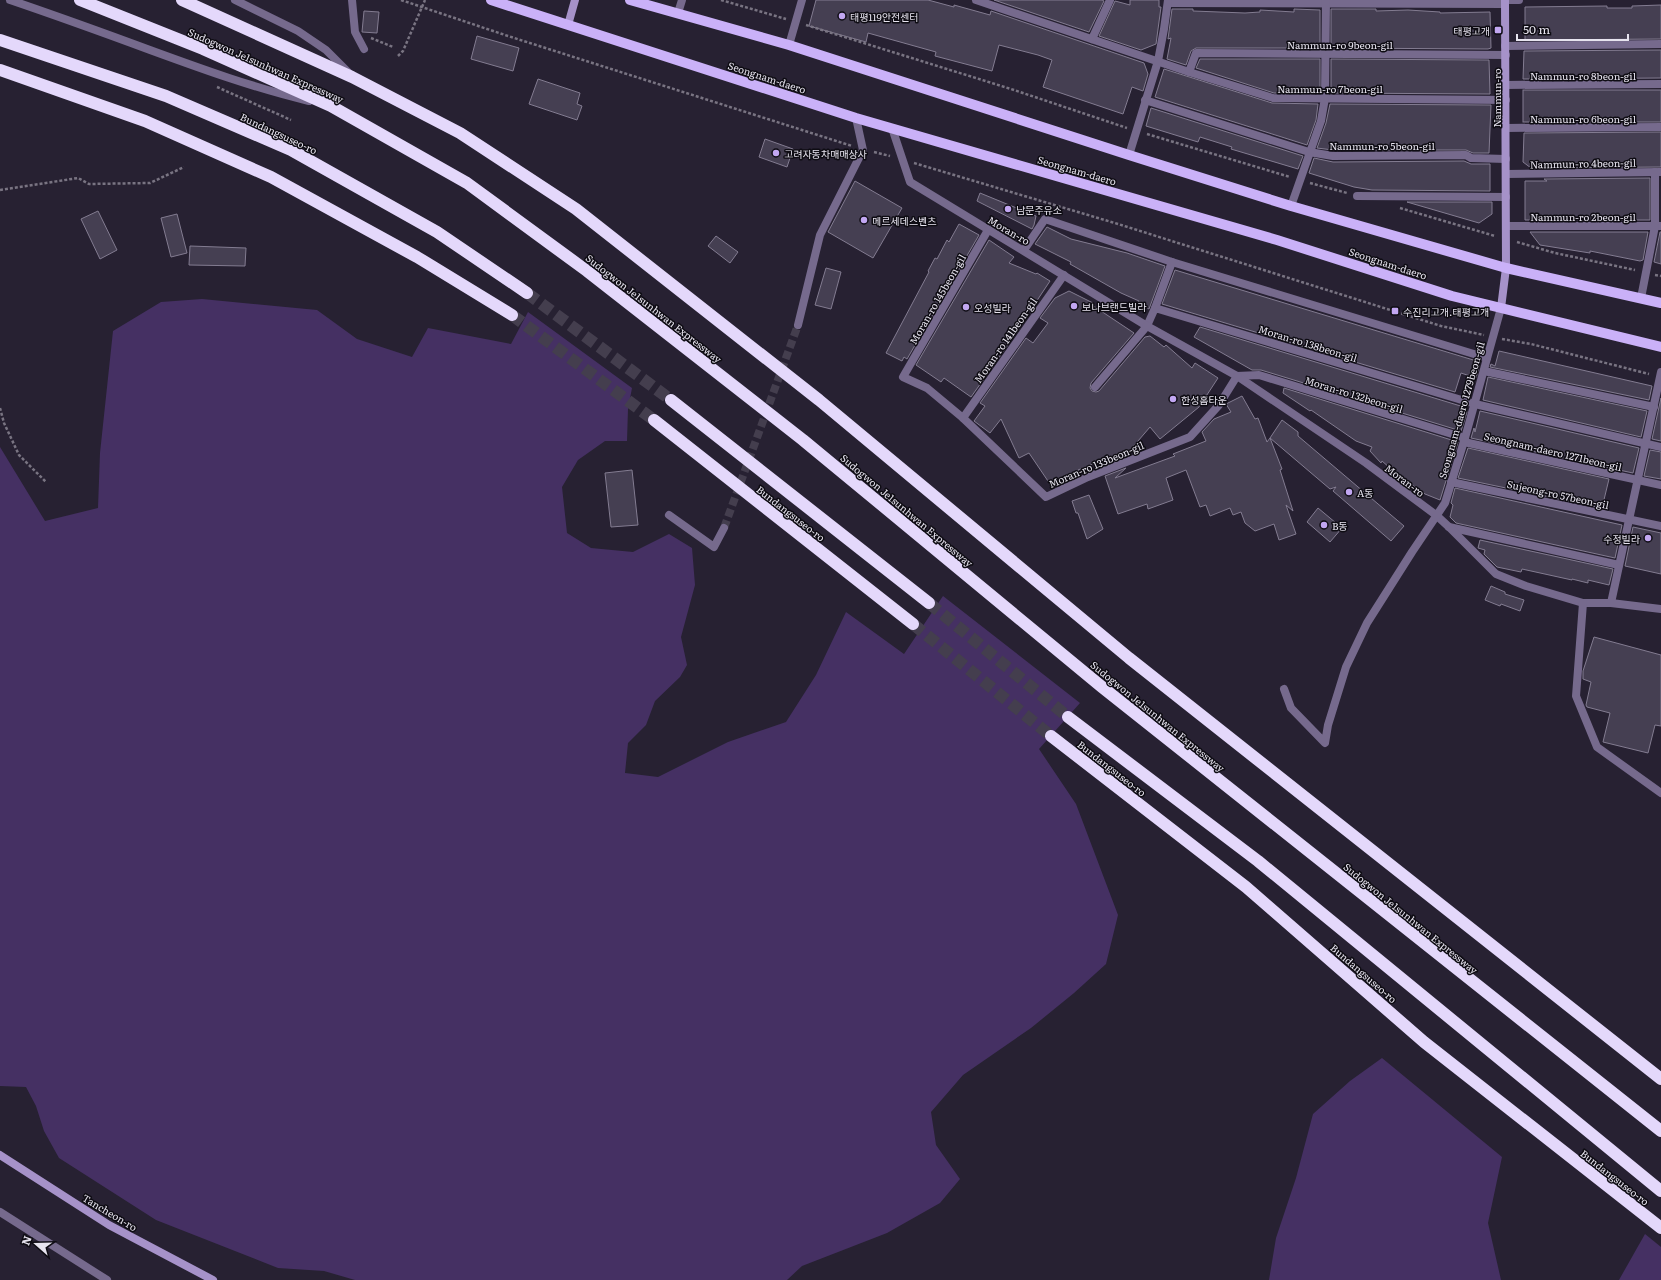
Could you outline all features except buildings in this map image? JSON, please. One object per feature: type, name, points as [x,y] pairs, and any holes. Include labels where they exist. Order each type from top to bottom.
[{"type":"highway","name":"Sudogwon Je1sunhwan Expressway","points":[[80,0],[203,49],[331,106],[467,183],[587,271],[803,440],[1102,687],[1661,1131]]},
{"type":"highway","points":[[182,0],[352,77],[460,133],[576,209],[820,400],[1129,658],[1661,1079]]},
{"type":"highway","name":"Bundangsuseo-ro","points":[[0,40],[166,96],[291,150],[437,232],[527,293]]},
{"type":"highway","points":[[0,70],[145,122],[271,177],[417,257],[512,315]]},
{"type":"highway","name":"Bundangsuseo-ro","points":[[671,400],[929,603]]},
{"type":"highway","name":"Bundangsuseo-ro","points":[[654,420],[913,624]]},
{"type":"highway","name":"Bundangsuseo-ro","points":[[1068,717],[1258,862],[1661,1191]]},
{"type":"highway","name":"Bundangsuseo-ro","points":[[1051,736],[1246,887],[1424,1042],[1661,1228]]},
{"type":"main road","name":"Seongnam-daero","points":[[491,0],[856,118],[1277,240],[1452,296],[1661,347]]},
{"type":"main road","points":[[568,25],[575,0]]},
{"type":"main road","points":[[630,0],[789,45],[1291,206],[1506,268],[1661,303]]},
{"type":"main road","name":"Nammun-ro","points":[[1500,308],[1506,268],[1505,2]]},
{"type":"main road","name":"Tancheon-ro","points":[[0,1155],[110,1225],[213,1280]]},
{"type":"street","points":[[10,0],[224,77],[331,106]]},
{"type":"street","points":[[234,0],[298,31],[326,50],[352,77]]},
{"type":"street","points":[[352,0],[355,32],[364,49]]},
{"type":"street","points":[[678,13],[682,0]]},
{"type":"street","points":[[789,45],[802,0]]},
{"type":"street","name":"Nammun-ro 7beon-gil","points":[[976,0],[1189,72],[1273,98],[1506,100]]},
{"type":"street","points":[[1092,39],[1110,0]]},
{"type":"street","points":[[1129,155],[1158,61],[1168,2],[1505,2],[1519,0]]},
{"type":"street","points":[[1291,206],[1321,121],[1326,98],[1326,2]]},
{"type":"street","points":[[1505,46],[1661,44]]},
{"type":"street","name":"Nammun-ro 9beon-gil","points":[[1189,72],[1196,53],[1506,55]]},
{"type":"street","name":"Nammun-ro 8beon-gil","points":[[1506,86],[1661,84]]},
{"type":"street","name":"Nammun-ro 5beon-gil","points":[[1145,100],[1309,152],[1333,156],[1466,155],[1472,158],[1506,159]]},
{"type":"street","points":[[798,325],[820,235],[863,150],[856,118]]},
{"type":"street","name":"Nammun-ro 6beon-gil","points":[[1506,128],[1661,127]]},
{"type":"street","name":"Moran-ro","points":[[892,128],[910,182],[1147,326],[1237,376],[1366,463],[1436,515],[1496,574],[1526,586],[1583,602],[1612,603],[1661,609]]},
{"type":"street","points":[[1641,298],[1658,226],[1658,172]]},
{"type":"street","name":"Nammun-ro 4beon-gil","points":[[1506,174],[1658,172]]},
{"type":"street","points":[[1353,195],[1506,197]]},
{"type":"street","points":[[1024,250],[1045,218],[1172,262],[1487,358]]},
{"type":"street","name":"Nammun-ro 2beon-gil","points":[[1506,226],[1658,226]]},
{"type":"street","name":"Moran-ro 145beon-gil","points":[[903,377],[988,230]]},
{"type":"street","points":[[1095,388],[1147,326],[1172,262]]},
{"type":"street","name":"Moran-ro 141beon-gil","points":[[963,418],[1064,275]]},
{"type":"street","name":"Moran-ro 138beon-gil","points":[[1155,308],[1475,404]]},
{"type":"street","name":"Seongnam-daero 1279beon-gil","points":[[1284,689],[1291,708],[1325,743],[1328,725],[1349,661],[1368,623],[1445,503],[1465,440],[1500,308]]},
{"type":"street","points":[[1484,371],[1657,408]]},
{"type":"street","points":[[1612,603],[1637,480],[1657,408],[1661,374]]},
{"type":"street","name":"Moran-ro 133beon-gil","points":[[903,377],[927,388],[963,418],[1046,497],[1088,476],[1190,437],[1219,405],[1237,376]]},
{"type":"street","name":"Moran-ro 132beon-gil","points":[[1237,376],[1258,376],[1465,440]]},
{"type":"street","points":[[1475,404],[1661,447]]},
{"type":"street","name":"Seongnam-daero 1271beon-gil","points":[[1465,440],[1661,485]]},
{"type":"street","name":"Sujeong-ro 57beon-gil","points":[[1451,482],[1661,526]]},
{"type":"street","points":[[669,515],[714,547],[724,528]]},
{"type":"street","points":[[1449,527],[1619,565]]},
{"type":"street","points":[[1583,602],[1576,696],[1597,747],[1661,793]]},
{"type":"street","points":[[0,1212],[107,1280]]},
{"type":"path","points":[[401,0],[863,150],[902,159],[1126,227],[1441,326],[1531,344],[1661,374]]},
{"type":"path","points":[[398,56],[402,51],[425,0]]},
{"type":"path","points":[[721,0],[1011,88],[1136,131],[1353,195]]},
{"type":"path","points":[[378,41],[393,47]]},
{"type":"path","points":[[211,84],[290,120]]},
{"type":"path","points":[[0,190],[78,178],[89,184],[150,183],[184,167]]},
{"type":"path","points":[[1394,207],[1554,253],[1661,276]]},
{"type":"path","points":[[0,408],[4,423],[19,455],[46,482]]},
{"type":"shaded area","points":[[202,299],[317,310],[357,339],[412,357],[428,328],[511,344],[528,312],[632,388],[628,409],[627,441],[605,441],[578,460],[562,487],[567,533],[591,548],[633,552],[669,534],[692,548],[695,585],[681,637],[687,665],[680,677],[655,701],[646,725],[628,743],[625,773],[658,777],[728,742],[786,722],[816,675],[846,612],[904,654],[943,596],[1080,703],[1039,749],[1076,804],[1118,915],[1106,964],[1074,993],[1031,1028],[963,1075],[931,1112],[936,1145],[960,1179],[940,1203],[887,1233],[802,1266],[787,1280],[355,1280],[324,1271],[278,1268],[156,1220],[59,1158],[44,1131],[36,1106],[26,1087],[0,1086],[0,447],[45,521],[98,508],[100,453],[113,331],[161,302]]},
{"type":"shaded area","points":[[1382,1058],[1502,1157],[1488,1223],[1501,1280],[1269,1280],[1276,1238],[1296,1178],[1313,1114],[1350,1081]]},
{"type":"shaded area","points":[[1645,1234],[1661,1247],[1661,1280],[1619,1280]]},
{"type":"tunnel","points":[[527,293],[671,400]]},
{"type":"tunnel","points":[[512,315],[654,420]]},
{"type":"tunnel","points":[[724,528],[798,325]]},
{"type":"tunnel","points":[[929,603],[1068,717]]},
{"type":"tunnel","points":[[913,624],[1051,736]]},
{"type":"place","name":"태평119안전센터","points":[[842,16]]},
{"type":"place","name":"태평고개","points":[[1498,30]]},
{"type":"place","name":"고려자동차매매상사","points":[[776,153]]},
{"type":"place","name":"남문주유소","points":[[1008,209]]},
{"type":"place","name":"메르세데스벤츠","points":[[864,220]]},
{"type":"place","name":"보나브랜드빌라","points":[[1074,306]]},
{"type":"place","name":"오성빌라","points":[[966,307]]},
{"type":"place","name":"수진리고개.태평고개","points":[[1395,311]]},
{"type":"place","name":"한성홈타운","points":[[1173,399]]},
{"type":"place","name":"A동","points":[[1349,492]]},
{"type":"place","name":"B동","points":[[1324,525]]},
{"type":"place","name":"수정빌라","points":[[1648,538]]}]
